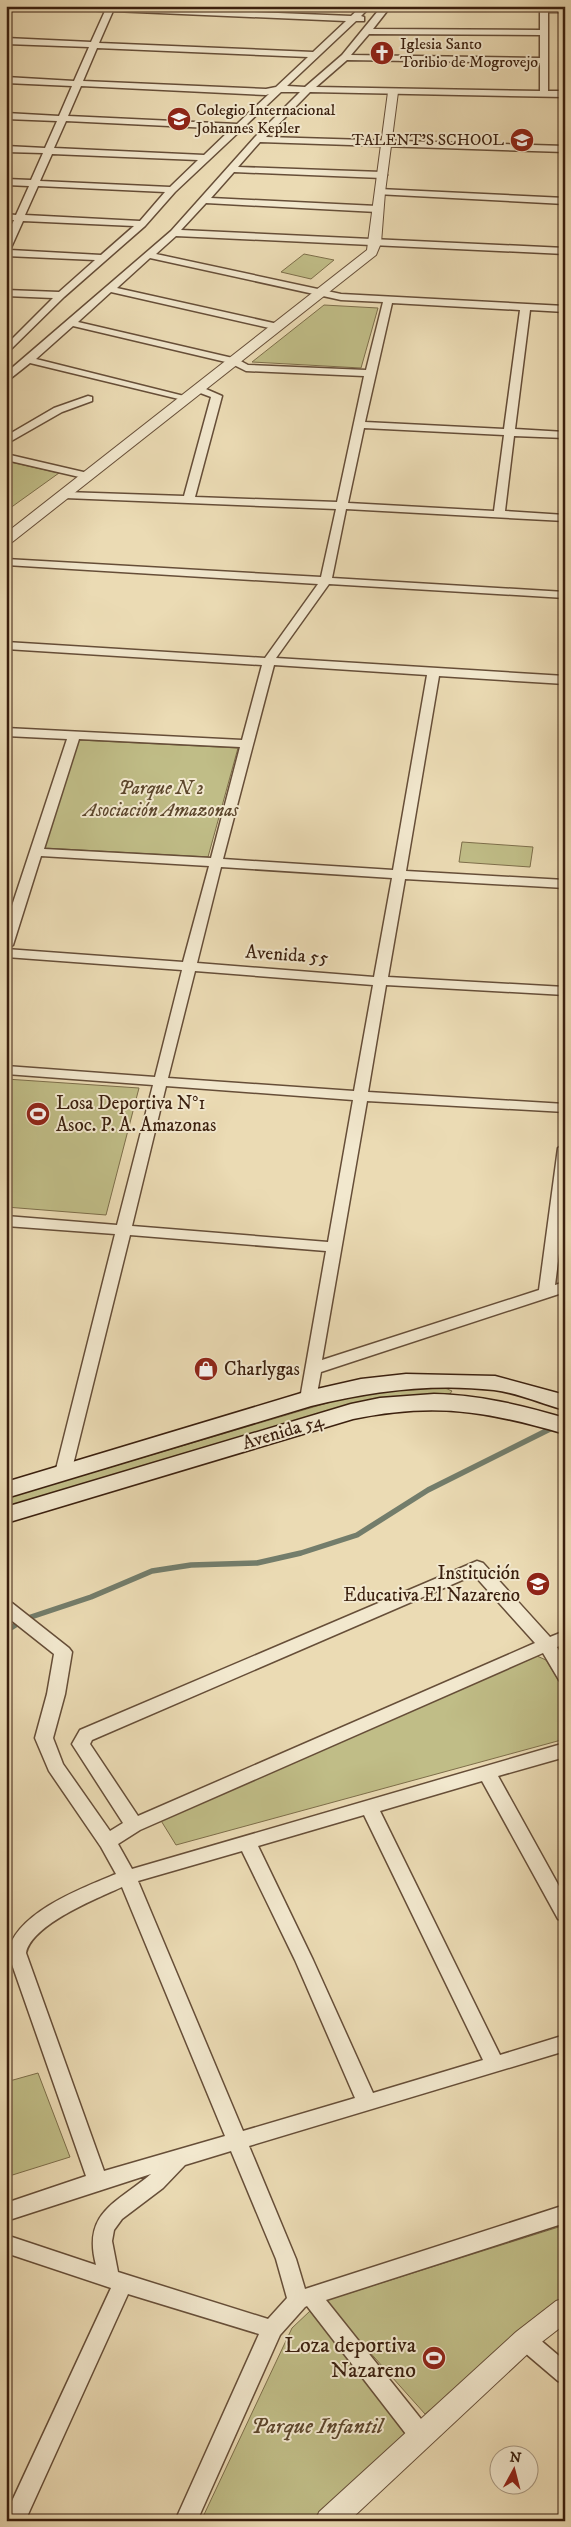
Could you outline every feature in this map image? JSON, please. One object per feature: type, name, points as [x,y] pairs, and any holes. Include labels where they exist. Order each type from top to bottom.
[{"type":"main road","name":"Avenida 54","points":[[6,1490],[308,1399],[383,1383],[454,1381],[495,1383],[532,1392],[565,1404]]},
{"type":"main road","name":"Avenida 54","points":[[6,1515],[351,1412],[396,1403],[444,1400],[469,1402],[527,1414],[565,1426]]},
{"type":"street","points":[[47,6],[374,20]]},
{"type":"street","points":[[6,351],[60,295],[142,224],[172,190],[242,127],[367,6]]},
{"type":"street","points":[[6,379],[174,233],[258,139],[307,90],[345,57],[387,6]]},
{"type":"street","points":[[497,6],[565,10]]},
{"type":"street","points":[[6,249],[110,8]]},
{"type":"street","points":[[542,8],[544,94]]},
{"type":"street","points":[[365,31],[542,33]]},
{"type":"street","points":[[6,41],[316,55]]},
{"type":"street","points":[[345,57],[544,61]]},
{"type":"street","points":[[6,80],[266,92],[281,89],[565,94]]},
{"type":"street","points":[[6,540],[372,252],[375,243],[379,192],[394,92]]},
{"type":"street","points":[[6,116],[242,127]]},
{"type":"street","points":[[258,139],[565,149]]},
{"type":"street","points":[[6,149],[208,158]]},
{"type":"street","points":[[232,169],[382,175]]},
{"type":"street","points":[[6,182],[172,190]]},
{"type":"street","points":[[379,192],[565,201]]},
{"type":"street","points":[[202,200],[377,209]]},
{"type":"street","points":[[6,217],[142,224]]},
{"type":"street","points":[[174,233],[565,251]]},
{"type":"street","points":[[6,253],[104,258]]},
{"type":"street","points":[[148,255],[340,297],[565,309]]},
{"type":"street","points":[[109,289],[278,327]]},
{"type":"street","points":[[6,293],[60,295]]},
{"type":"street","points":[[63,1473],[189,967],[269,660],[316,597],[326,580],[370,373],[388,300]]},
{"type":"street","points":[[499,514],[525,307]]},
{"type":"street","points":[[71,323],[234,361],[242,367],[252,369],[370,373]]},
{"type":"street","points":[[29,360],[187,398]]},
{"type":"street","points":[[189,499],[217,396],[199,389]]},
{"type":"street","points":[[6,441],[58,410],[88,399]]},
{"type":"street","points":[[360,425],[565,435]]},
{"type":"street","points":[[6,457],[88,476]]},
{"type":"street","points":[[64,494],[565,518]]},
{"type":"street","points":[[6,562],[565,595]]},
{"type":"street","points":[[6,645],[565,680]]},
{"type":"street","points":[[308,1399],[336,1247],[434,671]]},
{"type":"street","points":[[6,732],[248,744]]},
{"type":"street","points":[[6,945],[74,736]]},
{"type":"street","points":[[37,852],[216,861],[399,876],[565,884]]},
{"type":"street","name":"Avenida 55","points":[[6,953],[380,981],[565,991]]},
{"type":"street","points":[[6,1070],[361,1096],[565,1108]]},
{"type":"street","points":[[546,1293],[565,1148]]},
{"type":"street","points":[[6,1221],[336,1247]]},
{"type":"street","points":[[315,1368],[565,1287]]},
{"type":"street","points":[[134,1825],[81,1744],[86,1735],[477,1567],[547,1645],[565,1676]]},
{"type":"street","points":[[6,1607],[63,1652],[56,1694],[44,1738],[55,1766],[107,1842],[127,1877],[235,2142],[304,2298],[421,2436]]},
{"type":"street","points":[[107,1842],[134,1825],[565,1637]]},
{"type":"street","points":[[98,2181],[17,1953],[20,1941],[29,1930],[74,1902],[127,1877],[565,1750]]},
{"type":"street","points":[[487,1773],[565,1914]]},
{"type":"street","points":[[368,1807],[495,2064]]},
{"type":"street","points":[[246,1841],[304,1960],[367,2102]]},
{"type":"street","points":[[6,2212],[98,2181],[565,2043]]},
{"type":"street","points":[[14,2521],[116,2281],[102,2244],[104,2230],[110,2219],[122,2206],[163,2177],[178,2158]]},
{"type":"street","points":[[186,2521],[272,2328],[304,2298],[565,2214]]},
{"type":"street","points":[[6,2244],[116,2281],[272,2328]]},
{"type":"street","points":[[329,2521],[525,2340],[565,2309]]},
{"type":"street","points":[[525,2340],[565,2374]]},
{"type":"green space","points":[[304,254],[334,260],[311,279],[281,272]]},
{"type":"green space","points":[[324,305],[378,308],[361,368],[252,362]]},
{"type":"green space","points":[[6,461],[59,473],[6,511]]},
{"type":"green space","name":"Parque N 2 Asociación Amazonas","points":[[78,740],[238,748],[208,857],[43,848]]},
{"type":"green space","points":[[462,842],[533,847],[530,867],[459,862]]},
{"type":"green space","points":[[6,1079],[139,1088],[106,1215],[6,1207]]},
{"type":"green space","points":[[408,1388],[445,1388],[452,1391],[449,1395],[385,1398],[348,1405],[6,1507],[6,1498],[344,1398]]},
{"type":"green space","points":[[537,1656],[546,1660],[565,1691],[565,1739],[176,1845],[160,1819]]},
{"type":"green space","points":[[38,2073],[70,2157],[6,2177],[6,2082]]},
{"type":"green space","name":"Loza deportiva Nazareno","points":[[565,2225],[565,2299],[425,2414],[324,2301]]},
{"type":"green space","name":"Parque Infantil","points":[[310,2311],[405,2433],[310,2521],[201,2521],[292,2328]]},
{"type":"waterway","points":[[6,1631],[25,1619],[91,1597],[152,1571],[191,1565],[257,1563],[301,1553],[357,1535],[428,1490],[554,1427]]},
{"type":"place","name":"Iglesia Santo Toribio de Mogrovejo","points":[[382,53]]},
{"type":"place","name":"Colegio Internacional Johannes Kepler","points":[[179,119]]},
{"type":"place","name":"TALENT'S SCHOOL","points":[[522,140]]},
{"type":"place","name":"Losa Deportiva N°1 Asoc. P. A. Amazonas","points":[[38,1114]]},
{"type":"place","name":"Charlygas","points":[[206,1369]]},
{"type":"place","name":"Institución Educativa El Nazareno","points":[[538,1584]]},
{"type":"place","name":"Loza deportiva Nazareno","points":[[434,2358]]}]
